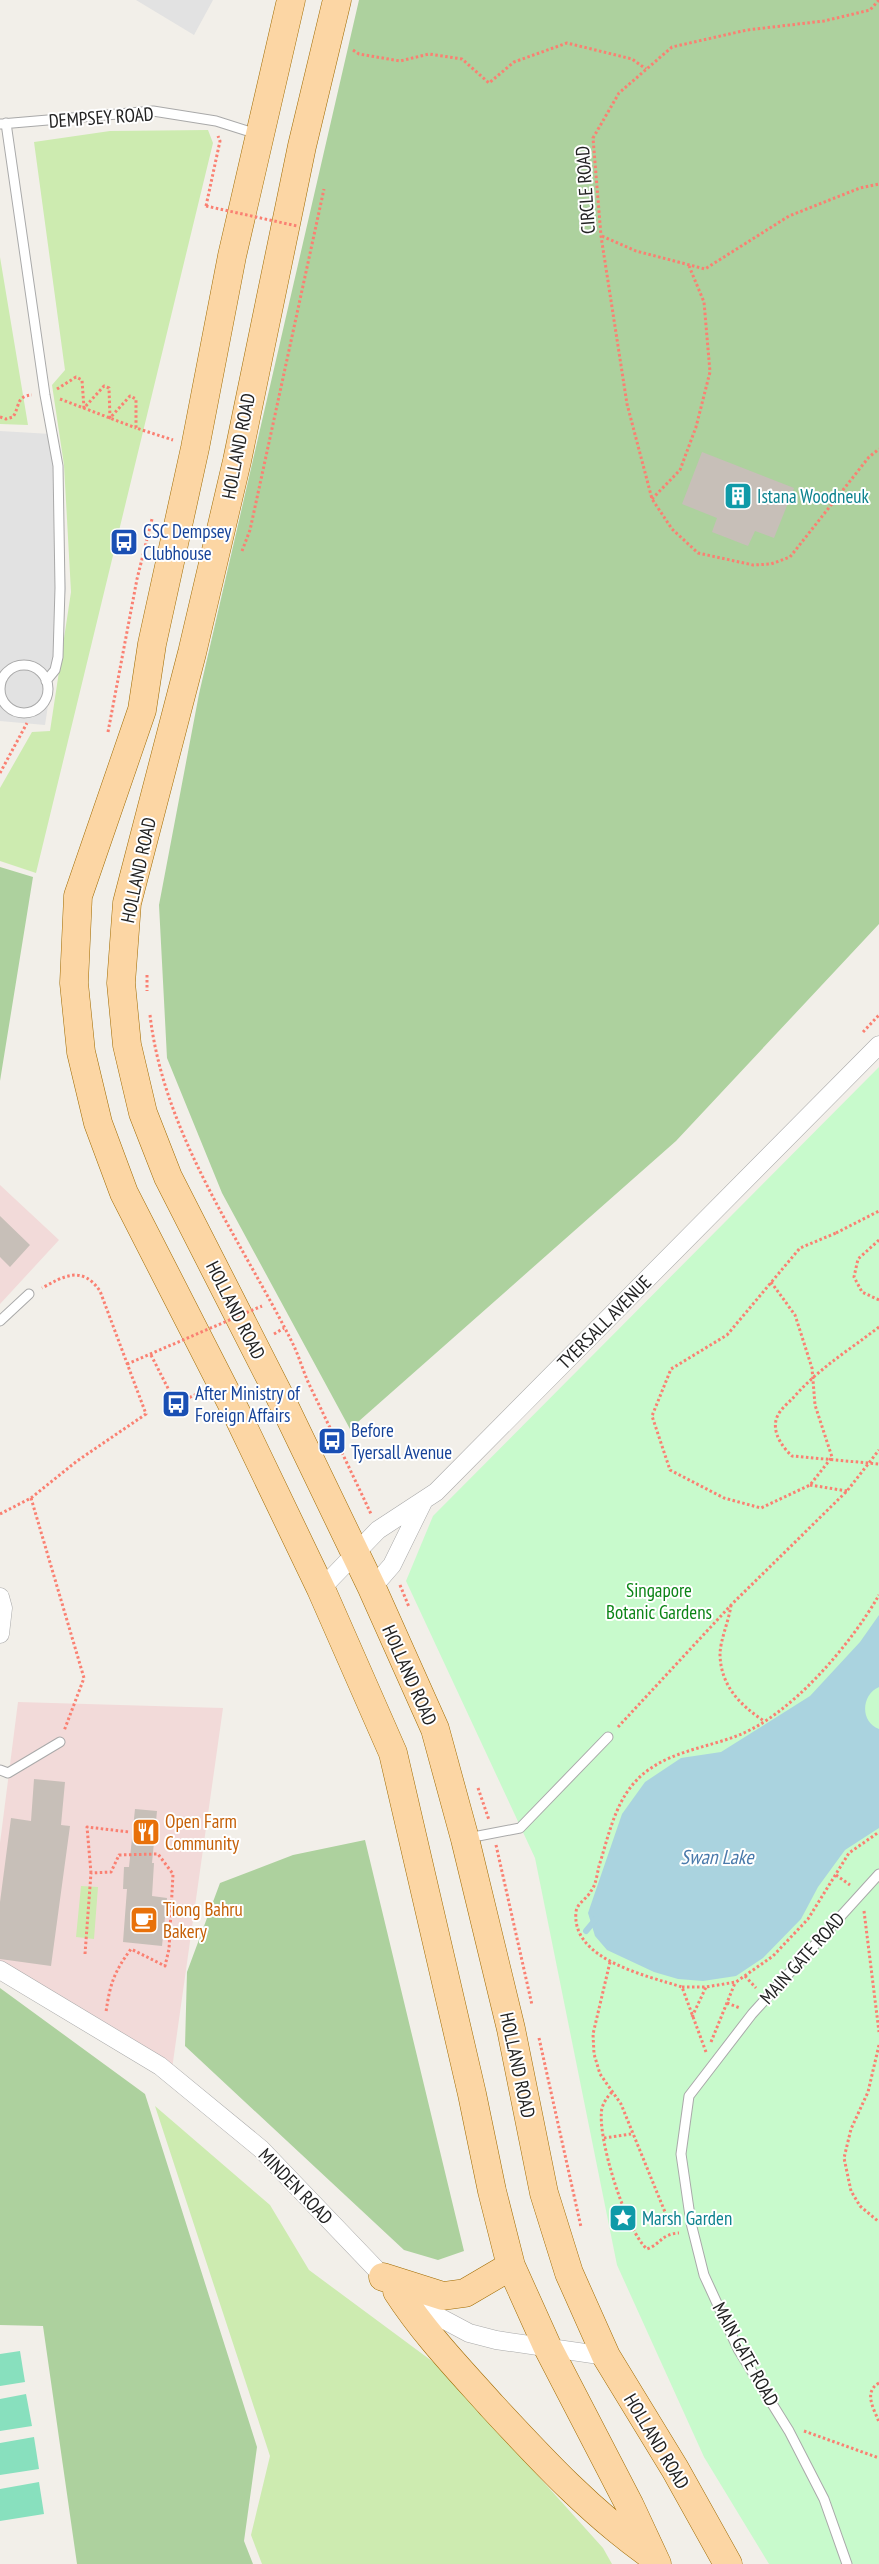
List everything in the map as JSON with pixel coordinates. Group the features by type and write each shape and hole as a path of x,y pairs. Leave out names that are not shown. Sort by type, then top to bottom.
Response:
{"main road":[{"path":"291,0 260,135 152,644 142,710 78,896 74,983 81,1052 98,1123 124,1193 237,1414 321,1589 393,1753 470,2085 492,2191 511,2266 547,2346 630,2506 655,2560"},
{"name":"HOLLAND ROAD","path":"337,0 302,146 248,400 237,461 192,653 127,903 121,983 127,1045 144,1113 168,1176 279,1395 372,1588 435,1730 465,1839 511,2029 544,2193 570,2273 606,2356 675,2469 728,2564"},
{"path":"203,401 225,404 248,400"},
{"path":"390,2284 443,2296 465,2293 511,2266"},
{"path":"390,2284 421,2327 556,2476 615,2530 655,2560"}],"street":[{"name":"TYERSALL AVENUE","path":"321,1589 356,1556 378,1530 423,1502 443,1485 879,1045"},
{"path":"372,1588 392,1565 423,1502"},
{"path":"0,1597 3,1608 0,1634"},
{"name":"MINDEN ROAD","path":"0,1970 160,2066 261,2149 390,2284 437,2316 470,2333 496,2340 606,2356"}],"lane":[{"name":"DEMPSEY ROAD","path":"3,124 153,111 216,121 260,135"},
{"path":"3,124 58,466 60,588 58,657 55,670 46,681"},
{"path":"23,665 33,667 41,672 46,681 48,690 45,700 39,708 30,712 20,713 11,709 4,702 0,693 1,683 5,674 13,668 23,665"},
{"path":"0,1321 29,1294"},
{"path":"465,1839 520,1828 608,1737"},
{"path":"0,1770 8,1773 60,1742"},
{"name":"MAIN GATE ROAD","path":"847,2564 824,2498 789,2431 738,2349 704,2274 693,2231 681,2154 690,2096 752,2014 879,1874"}],"path":[{"name":"CIRCLE ROAD","path":"879,0 870,10 824,21 747,30 672,47 619,92 593,138 601,236 627,404 652,498 672,529 698,553 753,565 771,564 790,557 869,457 879,449"},
{"path":"353,50 359,54 400,61 429,54 462,59 489,83 514,62 567,42 632,59 646,69"},
{"path":"216,121 214,125 220,141 206,206 297,226"},
{"path":"601,236 636,251 705,269 789,216 860,188 879,184"},
{"path":"239,557 252,521 324,189"},
{"path":"652,498 680,470 696,427 710,372 704,302 689,265"},
{"path":"46,395 76,377 82,380 84,408"},
{"path":"84,408 104,386 109,388 110,418"},
{"path":"0,417 6,419 13,417 18,402 24,396 46,395 195,448"},
{"path":"110,418 130,396 136,399 136,428"},
{"path":"0,773 27,723"},
{"path":"147,966 148,996"},
{"path":"150,1014 155,1049 179,1122 223,1219 284,1328 378,1530"},
{"path":"771,1282 795,1315 812,1368 815,1405 832,1457 810,1485 761,1508 724,1498 670,1470 652,1416 671,1369 727,1335 771,1282 800,1248 836,1233 879,1211"},
{"path":"879,1240 858,1259 854,1276 862,1292 879,1300"},
{"path":"0,1514 30,1498 77,1461 146,1414 100,1291 89,1278 81,1275 65,1276 29,1294"},
{"path":"127,1364 262,1306"},
{"path":"879,1327 845,1350 811,1377 777,1416 776,1427 784,1448 792,1456 879,1464"},
{"path":"275,1333 284,1328"},
{"path":"151,1355 176,1404"},
{"path":"608,1737 732,1604 847,1491 879,1450"},
{"path":"810,1485 847,1491"},
{"path":"30,1498 84,1678 60,1742"},
{"path":"392,1565 410,1611"},
{"path":"879,1595 868,1615 827,1667 774,1715 741,1734 671,1757 634,1783 615,1814 592,1891 581,1901 576,1912 579,1929 591,1949 610,1962 682,1987 706,1987 736,1982 774,1956 808,1919 850,1853 879,1832"},
{"path":"732,1604 720,1654 725,1683 742,1706 764,1721"},
{"path":"475,1780 493,1834 532,2007"},
{"path":"84,1954 91,1873 87,1827 129,1832"},
{"path":"91,1873 112,1872 119,1855 158,1854 173,1874 169,1949 165,1966 131,1949 116,1970 110,1983 106,2015 98,2010"},
{"path":"861,1894 879,2032"},
{"path":"610,1962 593,2034 594,2054 600,2074 620,2104 667,2217 693,2231"},
{"path":"682,1987 703,2048 708,2054 710,2043 736,1982"},
{"path":"692,2017 706,1987"},
{"path":"538,2036 582,2228"},
{"path":"879,2045 868,2092 850,2129 844,2158 851,2190 860,2206 879,2222"},
{"path":"612,2092 606,2097 602,2110 604,2138 619,2197 641,2243 647,2249 653,2247 664,2236 693,2231"},
{"path":"604,2138 631,2134"},
{"path":"879,2383 872,2389 870,2397 879,2422"},
{"path":"789,2431 808,2431 879,2458"}],"shaded area":[{"path":"136,0 213,0 194,35"},
{"path":"0,431 51,434 59,469 66,589 45,725 0,721"},
{"path":"0,1185 59,1240 0,1304"},
{"path":"18,1702 223,1708 172,2069 0,1966 0,1843"}],"green space":[{"path":"359,0 879,0 879,924 676,1141 350,1429 222,1193 167,1058 159,905 199,694"},
{"path":"208,130 213,143 36,873 0,861 0,788 32,732 50,731 71,592 64,465 52,385 65,370 34,142 110,131"},
{"path":"0,257 28,425 0,424"},
{"path":"0,867 33,877 0,1081"},
{"name":"Singapore Botanic Gardens","path":"879,1067 879,2564 769,2564 704,2457 617,2265 535,1858 406,1581 433,1516"},
{"path":"365,1840 464,2251 438,2260 404,2250 185,2046 187,1972 220,1883 293,1855"},
{"path":"81,1886 98,1887 94,1939 76,1937"},
{"path":"0,1988 145,2094 257,2447 244,2541 253,2564 77,2564 43,2326 0,2325"},
{"path":"155,2106 270,2205 309,2270 440,2367 603,2548 612,2564 262,2564 251,2535 270,2456"},
{"path":"20,2351 25,2382 0,2386 0,2354"},
{"path":"26,2394 32,2426 0,2431 0,2399"},
{"path":"34,2437 39,2469 0,2475 0,2443"},
{"path":"39,2482 44,2514 0,2521 0,2489"}],"water":[{"name":"Swan Lake","path":"879,1615 879,1687 869,1696 865,1708 868,1721 879,1729 879,1828 845,1850 818,1887 801,1919 763,1958 736,1976 703,1981 678,1979 654,1972 607,1950 595,1936 588,1913 622,1814 645,1782 681,1758 721,1752 810,1696 860,1642"}],"building":[{"name":"Istana Woodneuk","path":"702,452 794,488 774,538 755,531 748,546 712,532 717,518 682,504"},
{"path":"0,1216 30,1245 10,1267 0,1257"},
{"path":"34,1779 65,1782 61,1825 70,1826 51,1966 0,1959 0,1902 11,1818 31,1821"},
{"path":"135,1809 157,1811 152,1863 154,1863 152,1896 167,1898 162,1946 123,1942 127,1889 123,1889 124,1867 129,1867"}],"waterway":[{"path":"586,1931 596,1919"}],"place":[{"name":"Istana Woodneuk","path":"738,496"},
{"name":"CSC Dempsey Clubhouse","path":"124,542"},
{"name":"After Ministry of Foreign Affairs","path":"176,1404"},
{"name":"Before Tyersall Avenue","path":"332,1441"},
{"name":"Open Farm Community","path":"146,1832"},
{"name":"Tiong Bahru Bakery","path":"144,1920"},
{"name":"Marsh Garden","path":"623,2218"}]}
